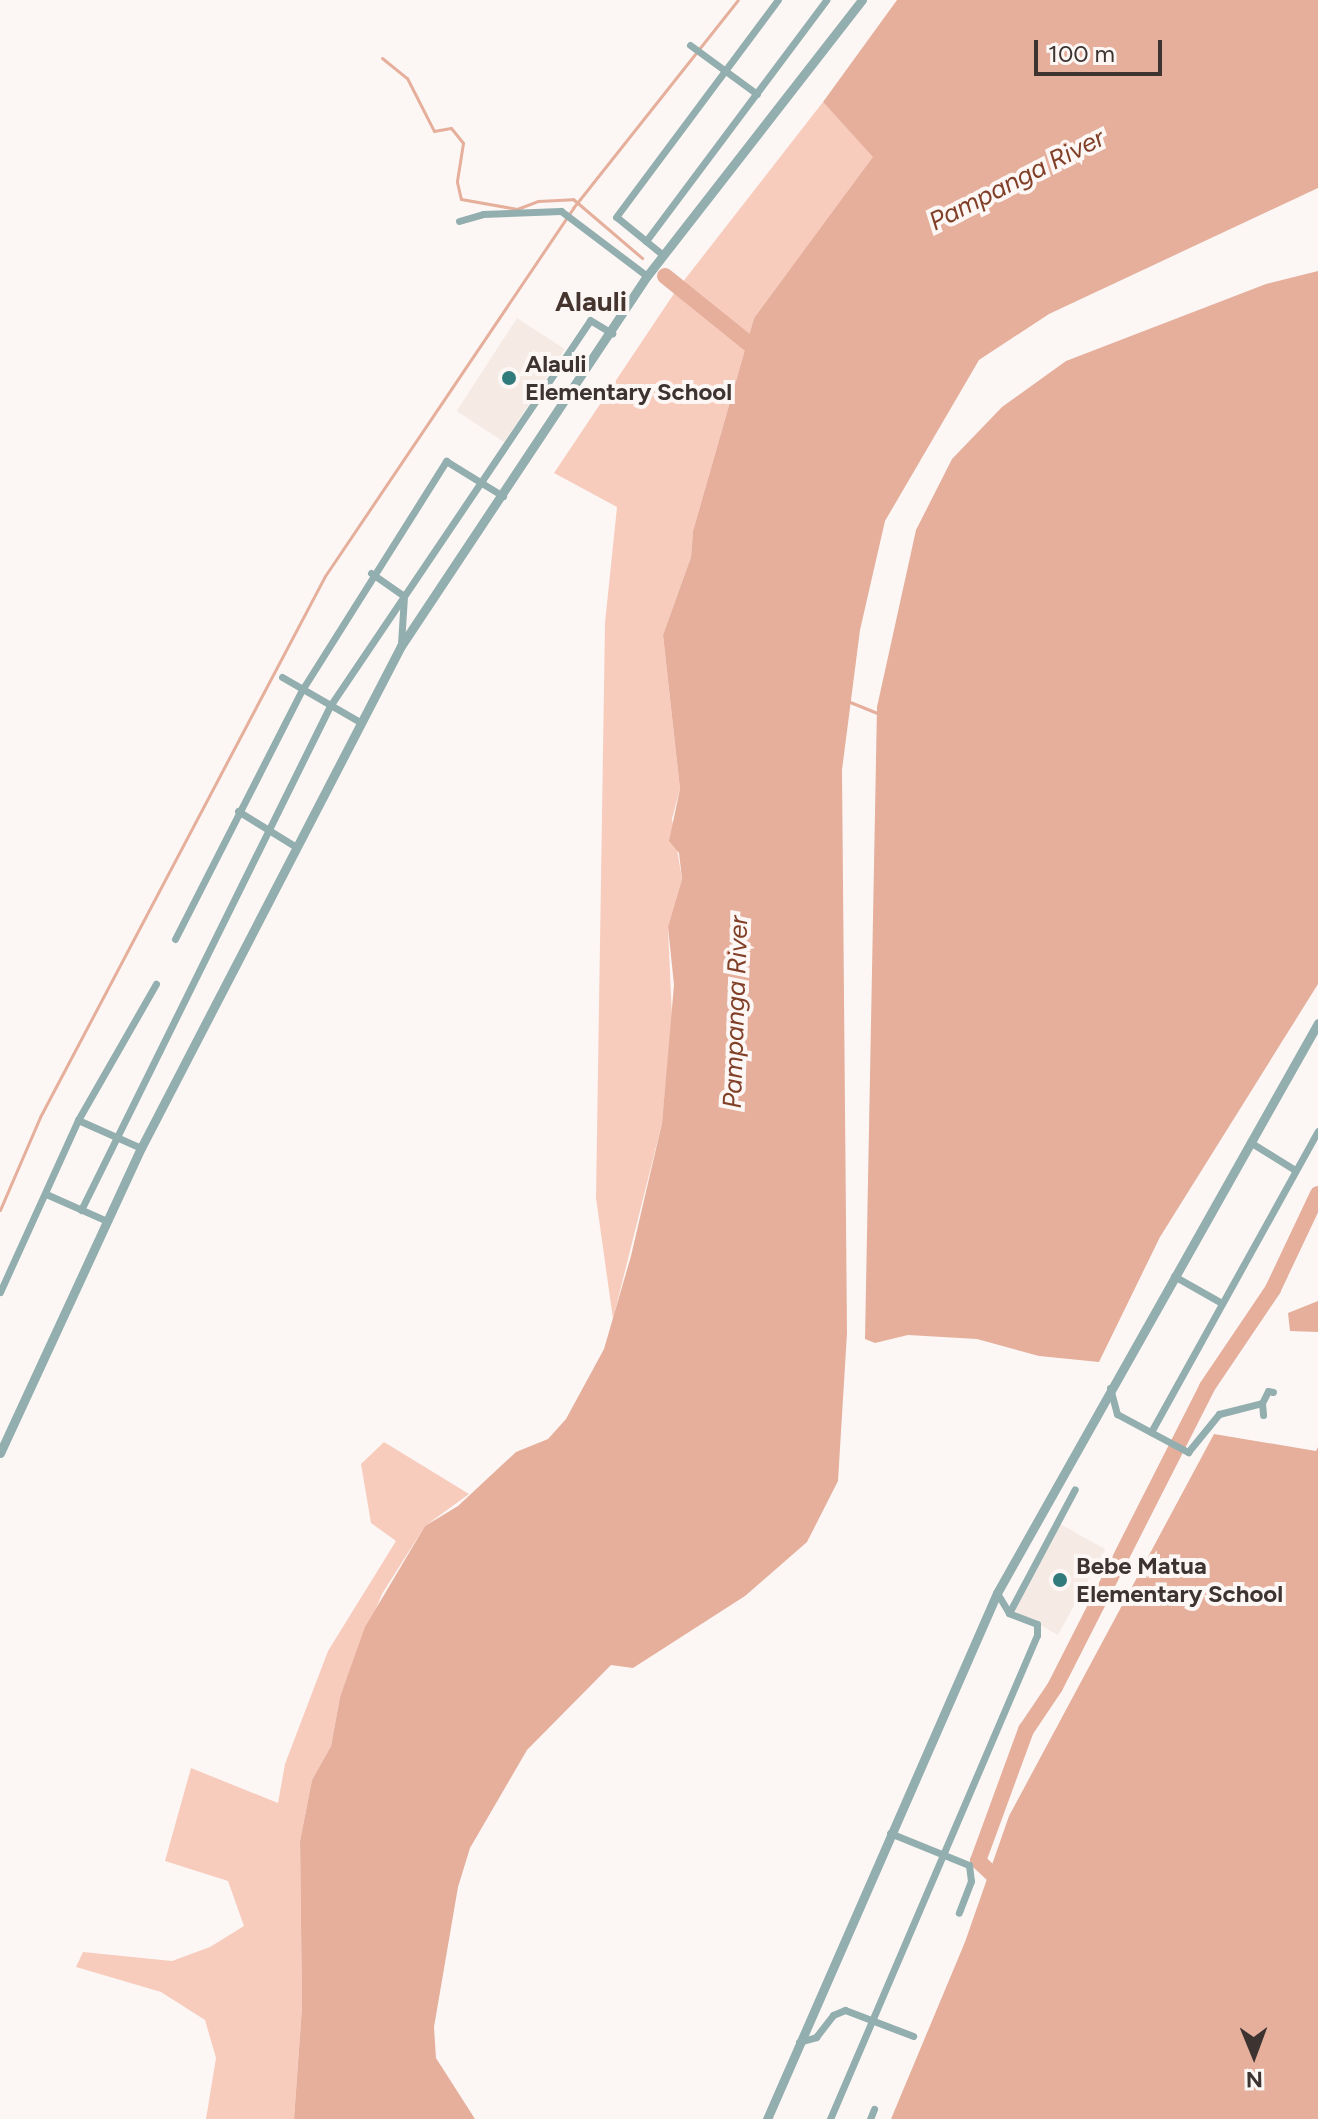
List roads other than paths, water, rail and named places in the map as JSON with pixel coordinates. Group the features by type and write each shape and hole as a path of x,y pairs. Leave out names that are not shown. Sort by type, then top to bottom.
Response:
{"street":[{"path":"663,255 616,217 778,0"},
{"path":"646,241 826,0"},
{"path":"0,1453 141,1148 401,646 612,333 647,276 860,1"},
{"path":"691,46 757,94"},
{"path":"459,221 483,214 561,211 647,276"},
{"path":"81,1210 114,1136 270,831 330,706 590,320 612,333"},
{"path":"175,939 302,690 371,573 446,461 503,496"},
{"path":"371,573 404,596"},
{"path":"401,646 404,596"},
{"path":"282,677 360,722"},
{"path":"238,811 296,847"},
{"path":"0,1292 78,1120 156,984"},
{"path":"767,2119 997,1593 1109,1386 1318,1023"},
{"path":"78,1120 141,1148"},
{"path":"1151,1432 1220,1302 1318,1131"},
{"path":"1250,1142 1295,1170"},
{"path":"46,1194 107,1221"},
{"path":"1172,1275 1220,1302"},
{"path":"1109,1386 1117,1414 1188,1452 1219,1414 1262,1403"},
{"path":"1263,1415 1262,1403 1266,1393 1273,1392"},
{"path":"1009,1613 1075,1489"},
{"path":"830,2119 942,1851 1037,1635 1037,1624 1009,1613 997,1593"},
{"path":"890,1833 942,1851 973,1870 959,1913"},
{"path":"799,2042 816,2037 839,2011 913,2036"},
{"path":"870,2119 874,2109"}],"water":[{"name":"Pampanga River","path":"897,0 1318,0 1318,188 1049,314 979,360 885,521 860,630 842,770 847,1333 838,1481 807,1542 745,1596 633,1668 611,1665 527,1750 470,1848 458,1887 434,2027 436,2058 475,2119 294,2119 302,2007 300,1841 312,1780 331,1746 340,1697 365,1627 425,1526 458,1506 516,1452 548,1439 566,1419 604,1349 631,1256 662,1123 674,985 668,927 682,879 679,853 669,841 680,789 663,635 691,557 693,531 754,318 873,157 823,102"},
{"path":"1318,271 1318,984 1160,1237 1099,1362 1039,1356 977,1339 908,1335 875,1343 865,1339 877,707 916,530 952,459 1002,407 1066,361 1266,284"},
{"path":"1318,1301 1318,1332 1290,1331 1288,1313"},
{"path":"1214,1434 1316,1451 1318,1447 1318,2119 891,2119 965,1942 1009,1816"}],"waterway":[{"path":"0,1210 40,1117 325,576 573,208 738,0"},
{"path":"382,58 407,78 434,131 451,128 463,143 457,182 461,199 517,209 538,201 573,199 642,258"},
{"path":"665,276 764,356"},
{"path":"850,702 880,714"},
{"path":"1005,1886 978,1861 1026,1730 1055,1687 1207,1387 1273,1289 1318,1194"}],"place":[{"name":"Alauli Elementary School","path":"509,378"},
{"name":"Bebe Matua Elementary School","path":"1060,1580"}],"district":[{"name":"Alauli","path":"591,301"}]}
